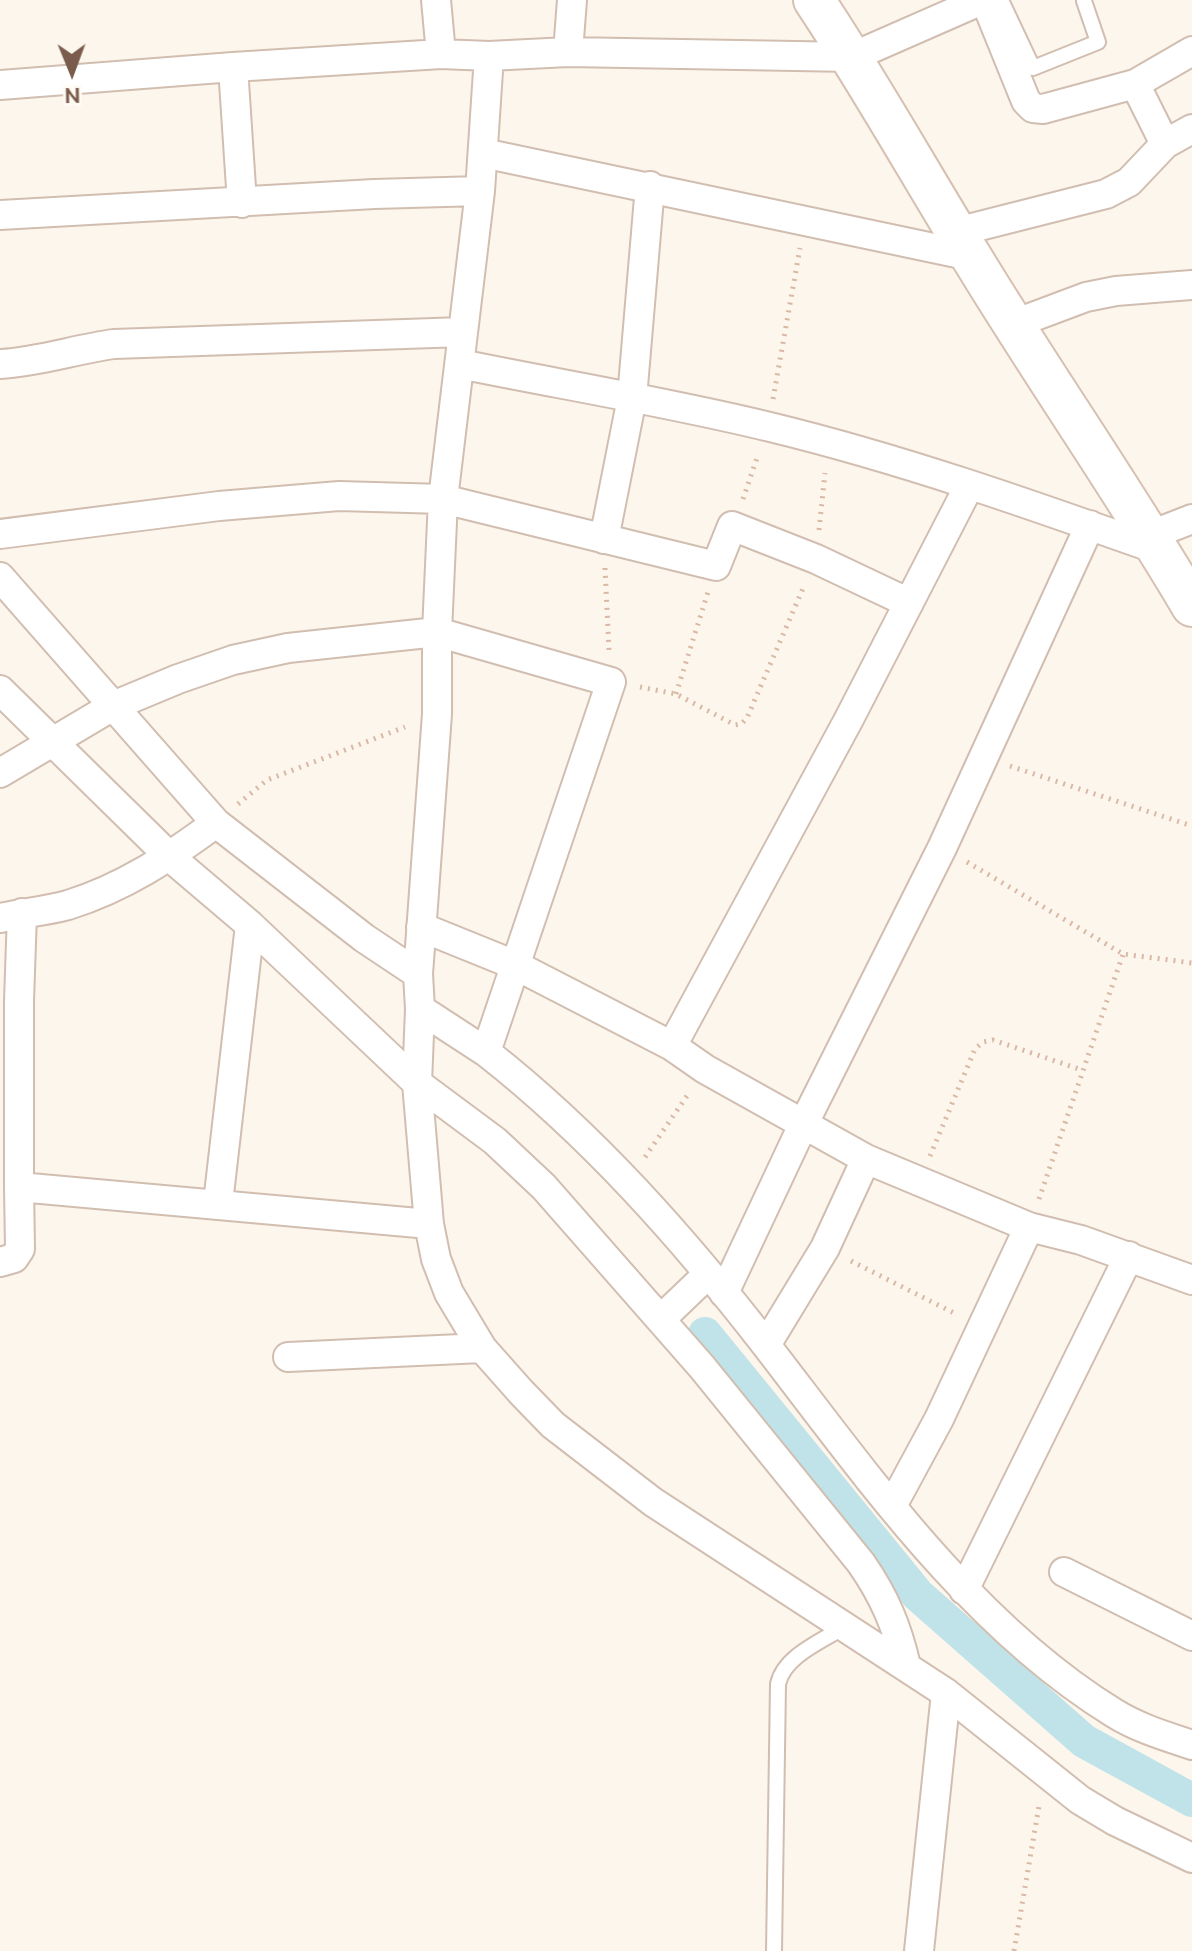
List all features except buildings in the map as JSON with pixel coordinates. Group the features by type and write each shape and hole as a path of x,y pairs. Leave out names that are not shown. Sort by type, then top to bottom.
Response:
{"main road":[{"path":"814,0 1192,606"}],"street":[{"path":"436,0 441,54"},
{"path":"568,52 572,0"},
{"path":"0,85 441,54 489,56 568,52 852,57 984,0 1026,101 1033,108 1043,109 1135,84 1192,51"},
{"path":"489,56 480,191 443,499 437,714 418,974 417,1083 429,1224 436,1259 449,1293 482,1348 553,1425 588,1455 678,1519 946,1693 1080,1800 1115,1821 1192,1858"},
{"path":"233,67 242,203"},
{"path":"1135,84 1165,144"},
{"path":"483,153 650,186 805,223 964,244 1106,194 1129,182 1165,144 1192,129"},
{"path":"604,539 632,398 650,186"},
{"path":"0,215 480,191"},
{"path":"1014,324 1086,297 1116,291 1192,285"},
{"path":"0,364 114,344 463,332"},
{"path":"460,364 768,426 1155,543 1192,519"},
{"path":"672,1046 969,486"},
{"path":"0,534 219,506 339,496 443,499 716,566 732,526 816,559 909,603"},
{"path":"661,1319 716,1284 803,1125 942,848 1090,525"},
{"path":"0,577 216,823 364,938 418,974"},
{"path":"0,773 113,706 233,660 288,648 437,632 611,682 486,1052"},
{"path":"0,690 170,857 250,925 417,1083 495,1141 544,1187 661,1319 861,1563 881,1591 892,1616 906,1666"},
{"path":"0,1262 14,1258 20,1249 19,1187 10,1116 19,1001 11,916 69,904 99,893 170,857 216,823"},
{"path":"218,1203 250,925"},
{"path":"421,927 515,965 672,1046 705,1069 866,1159 1029,1227 1129,1256 1192,1280"},
{"path":"420,1009 486,1052 530,1087 629,1183 716,1284 892,1506 964,1590 1079,1690 1140,1726 1192,1745"},
{"path":"766,1345 825,1248 866,1159"},
{"path":"19,1187 429,1224"},
{"path":"892,1506 939,1419 1029,1227"},
{"path":"964,1590 1129,1256"},
{"path":"288,1357 482,1348"},
{"path":"1064,1572 1192,1636"},
{"path":"919,1951 946,1693"}],"lane":[{"path":"1001,0 1033,68 1098,42 1084,1"},
{"path":"774,1951 780,1674 788,1664 844,1627"}],"path":[{"path":"732,526 768,426 805,223"},
{"path":"716,566 676,694 735,725 747,718 816,559 829,442"},
{"path":"604,539 611,682"},
{"path":"216,823 267,780 437,714"},
{"path":"984,758 1192,826"},
{"path":"942,848 1123,954 1192,963"},
{"path":"1029,1227 1123,954"},
{"path":"919,1181 975,1049 983,1042 993,1040 1082,1070"},
{"path":"629,1183 705,1069"},
{"path":"825,1248 981,1327"},
{"path":"1014,1951 1044,1772"}],"waterway":[{"path":"705,1334 918,1595 1084,1741 1192,1800"}]}
